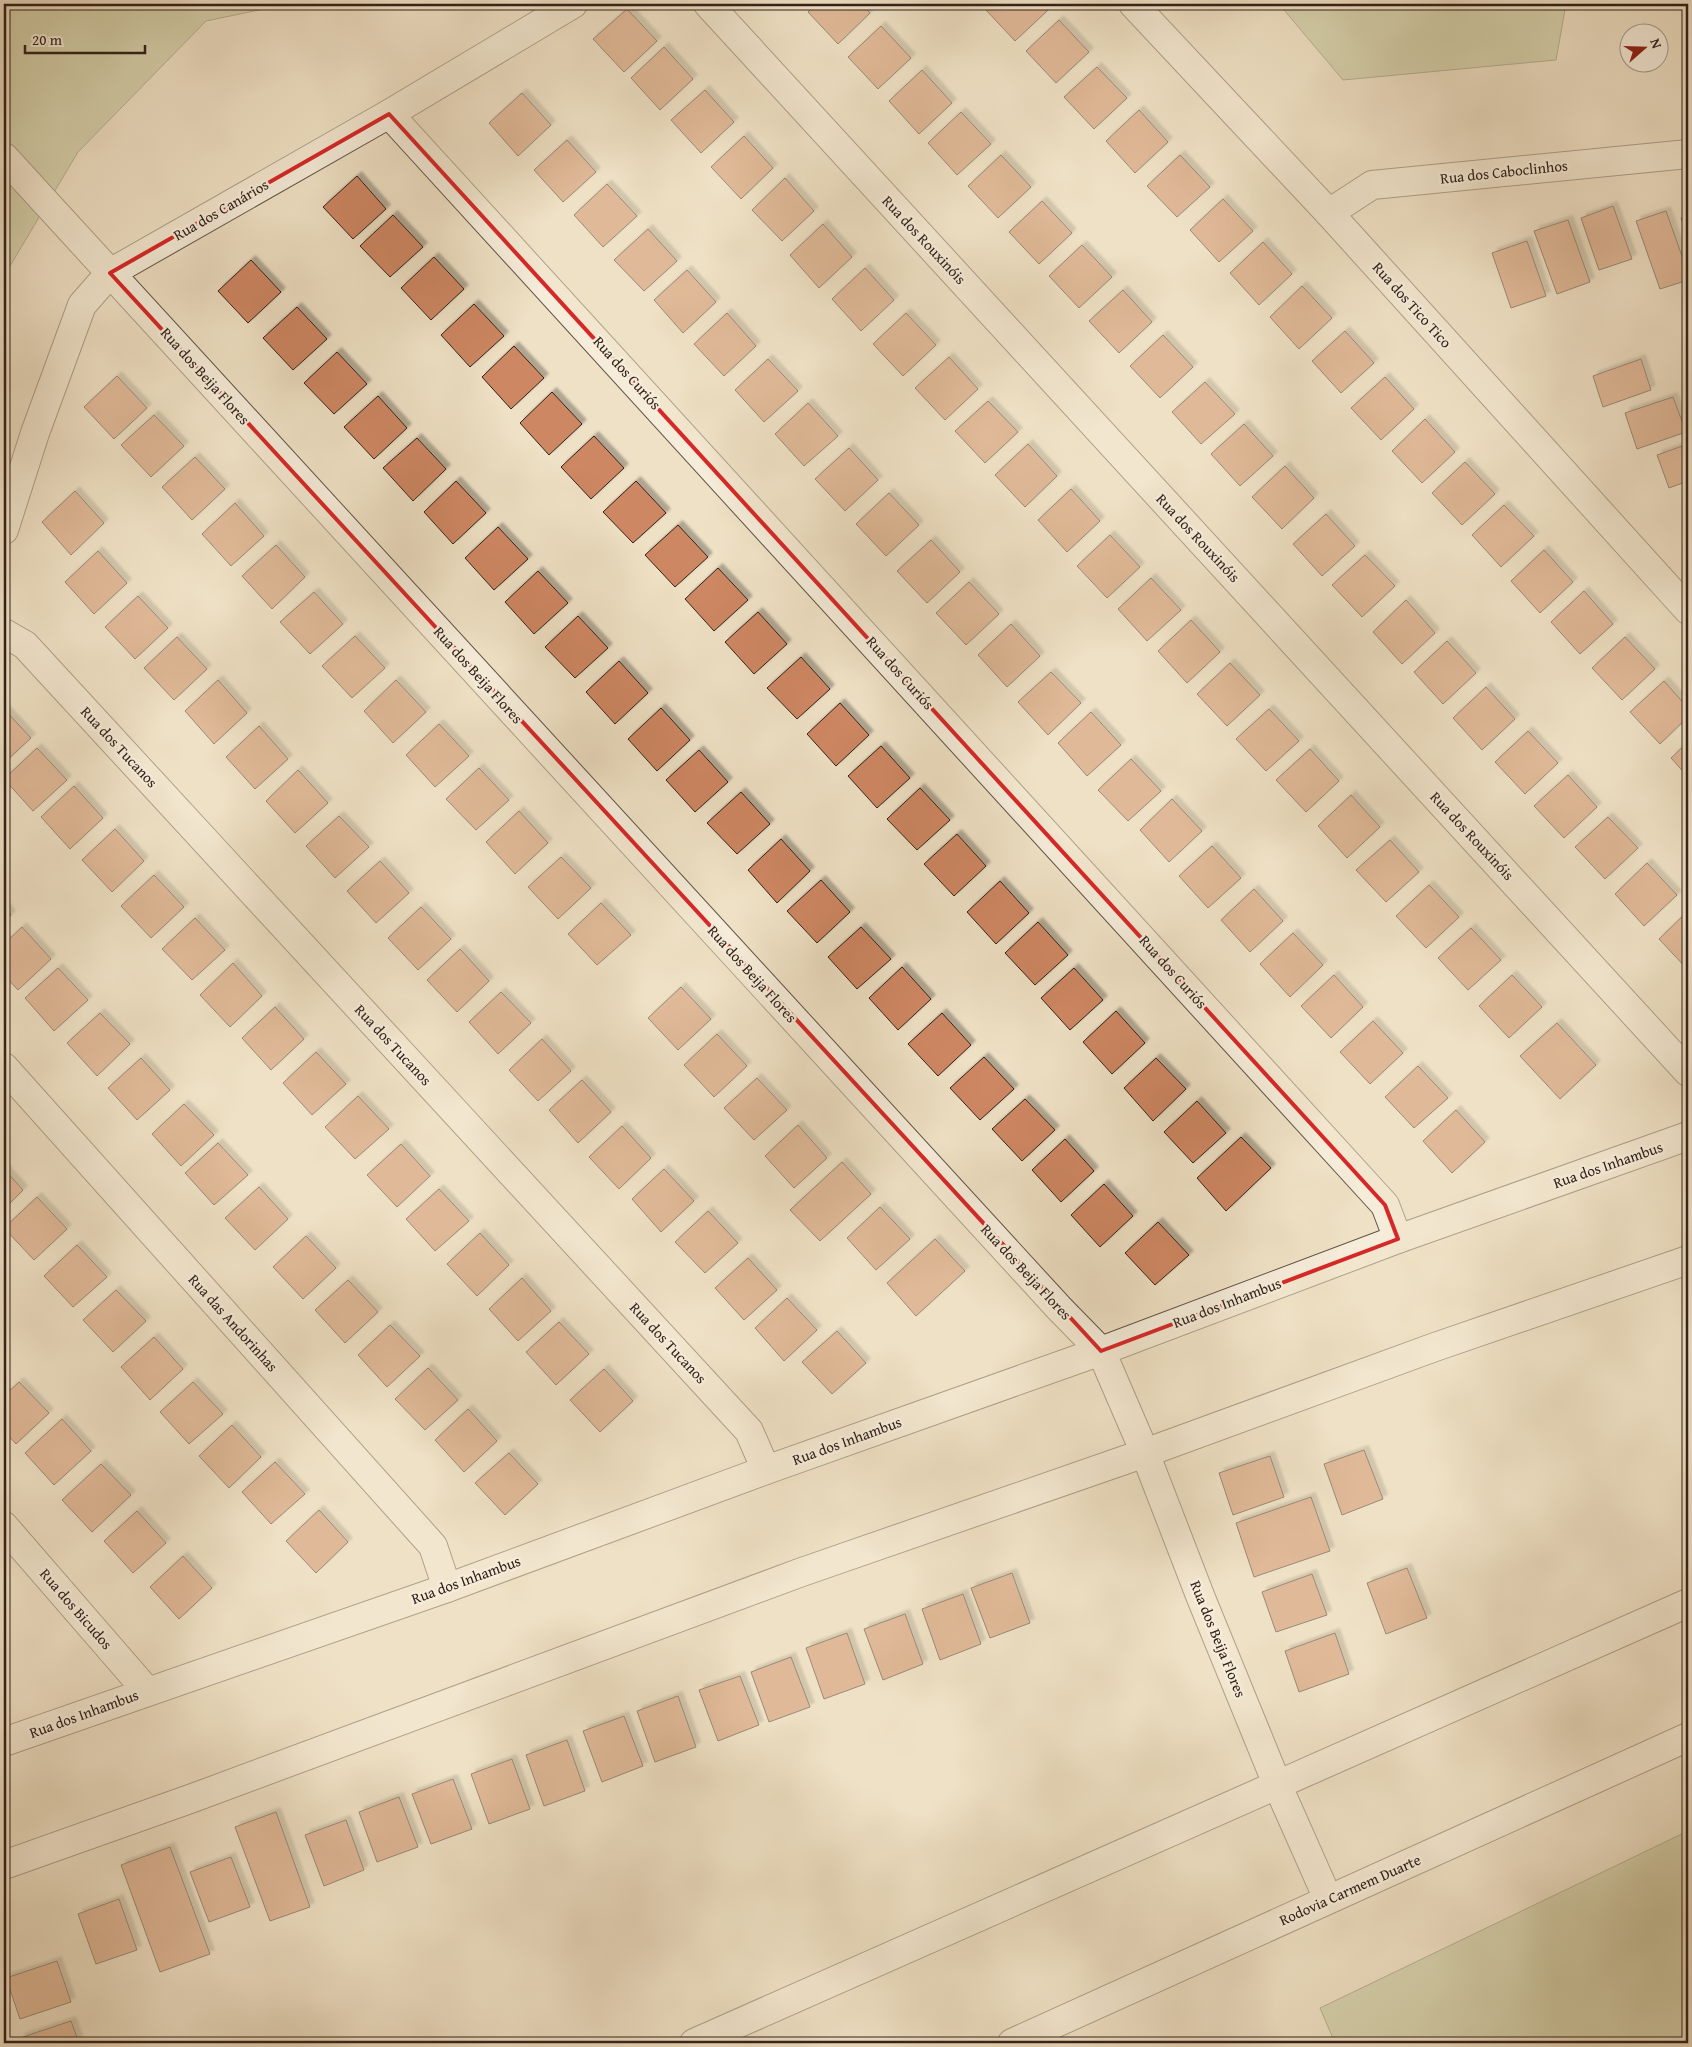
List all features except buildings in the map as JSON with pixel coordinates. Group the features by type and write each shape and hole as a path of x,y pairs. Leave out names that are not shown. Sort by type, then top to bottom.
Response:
{"street":[{"name":"Rua dos Canários","path":"4,530 35,433 82,305 110,273 390,114 573,4"},
{"name":"Rua dos Rouxinóis","path":"708,4 1688,1072"},
{"name":"Rua dos Tico Tico","path":"1133,4 1329,213 1688,610"},
{"name":"Rua dos Curiós","path":"390,114 1385,1205 1398,1239"},
{"name":"Rua dos Caboclinhos","path":"1329,213 1372,184 1688,154"},
{"name":"Rua dos Beija Flores","path":"4,157 1045,1294 1101,1351 1145,1453 1201,1598 1277,1784 1328,1899"},
{"name":"Rua dos Tucanos","path":"4,633 25,645 749,1431 766,1470"},
{"name":"Rua das Andorinhas","path":"4,1067 433,1546 447,1588"},
{"name":"Rua dos Inhambus","path":"4,1742 447,1588 766,1470 1101,1351 1398,1239 1688,1136"},
{"path":"4,1865 208,1792 802,1572 1145,1453 1435,1346 1688,1260"},
{"name":"Rua dos Bicudos","path":"4,1526 148,1691"},
{"path":"694,2043 1688,1603"},
{"name":"Rodovia Carmem Duarte","path":"1012,2043 1688,1737"}],"highlighted area":[{"path":"389,114 1385,1205 1398,1239 1101,1351 110,273"}],"green space":[{"path":"4,4 288,4 206,21 78,152 4,276"},
{"path":"1279,4 1566,4 1556,60 1343,80"},
{"path":"1688,1831 1688,2043 1335,2043 1320,2008"}]}
